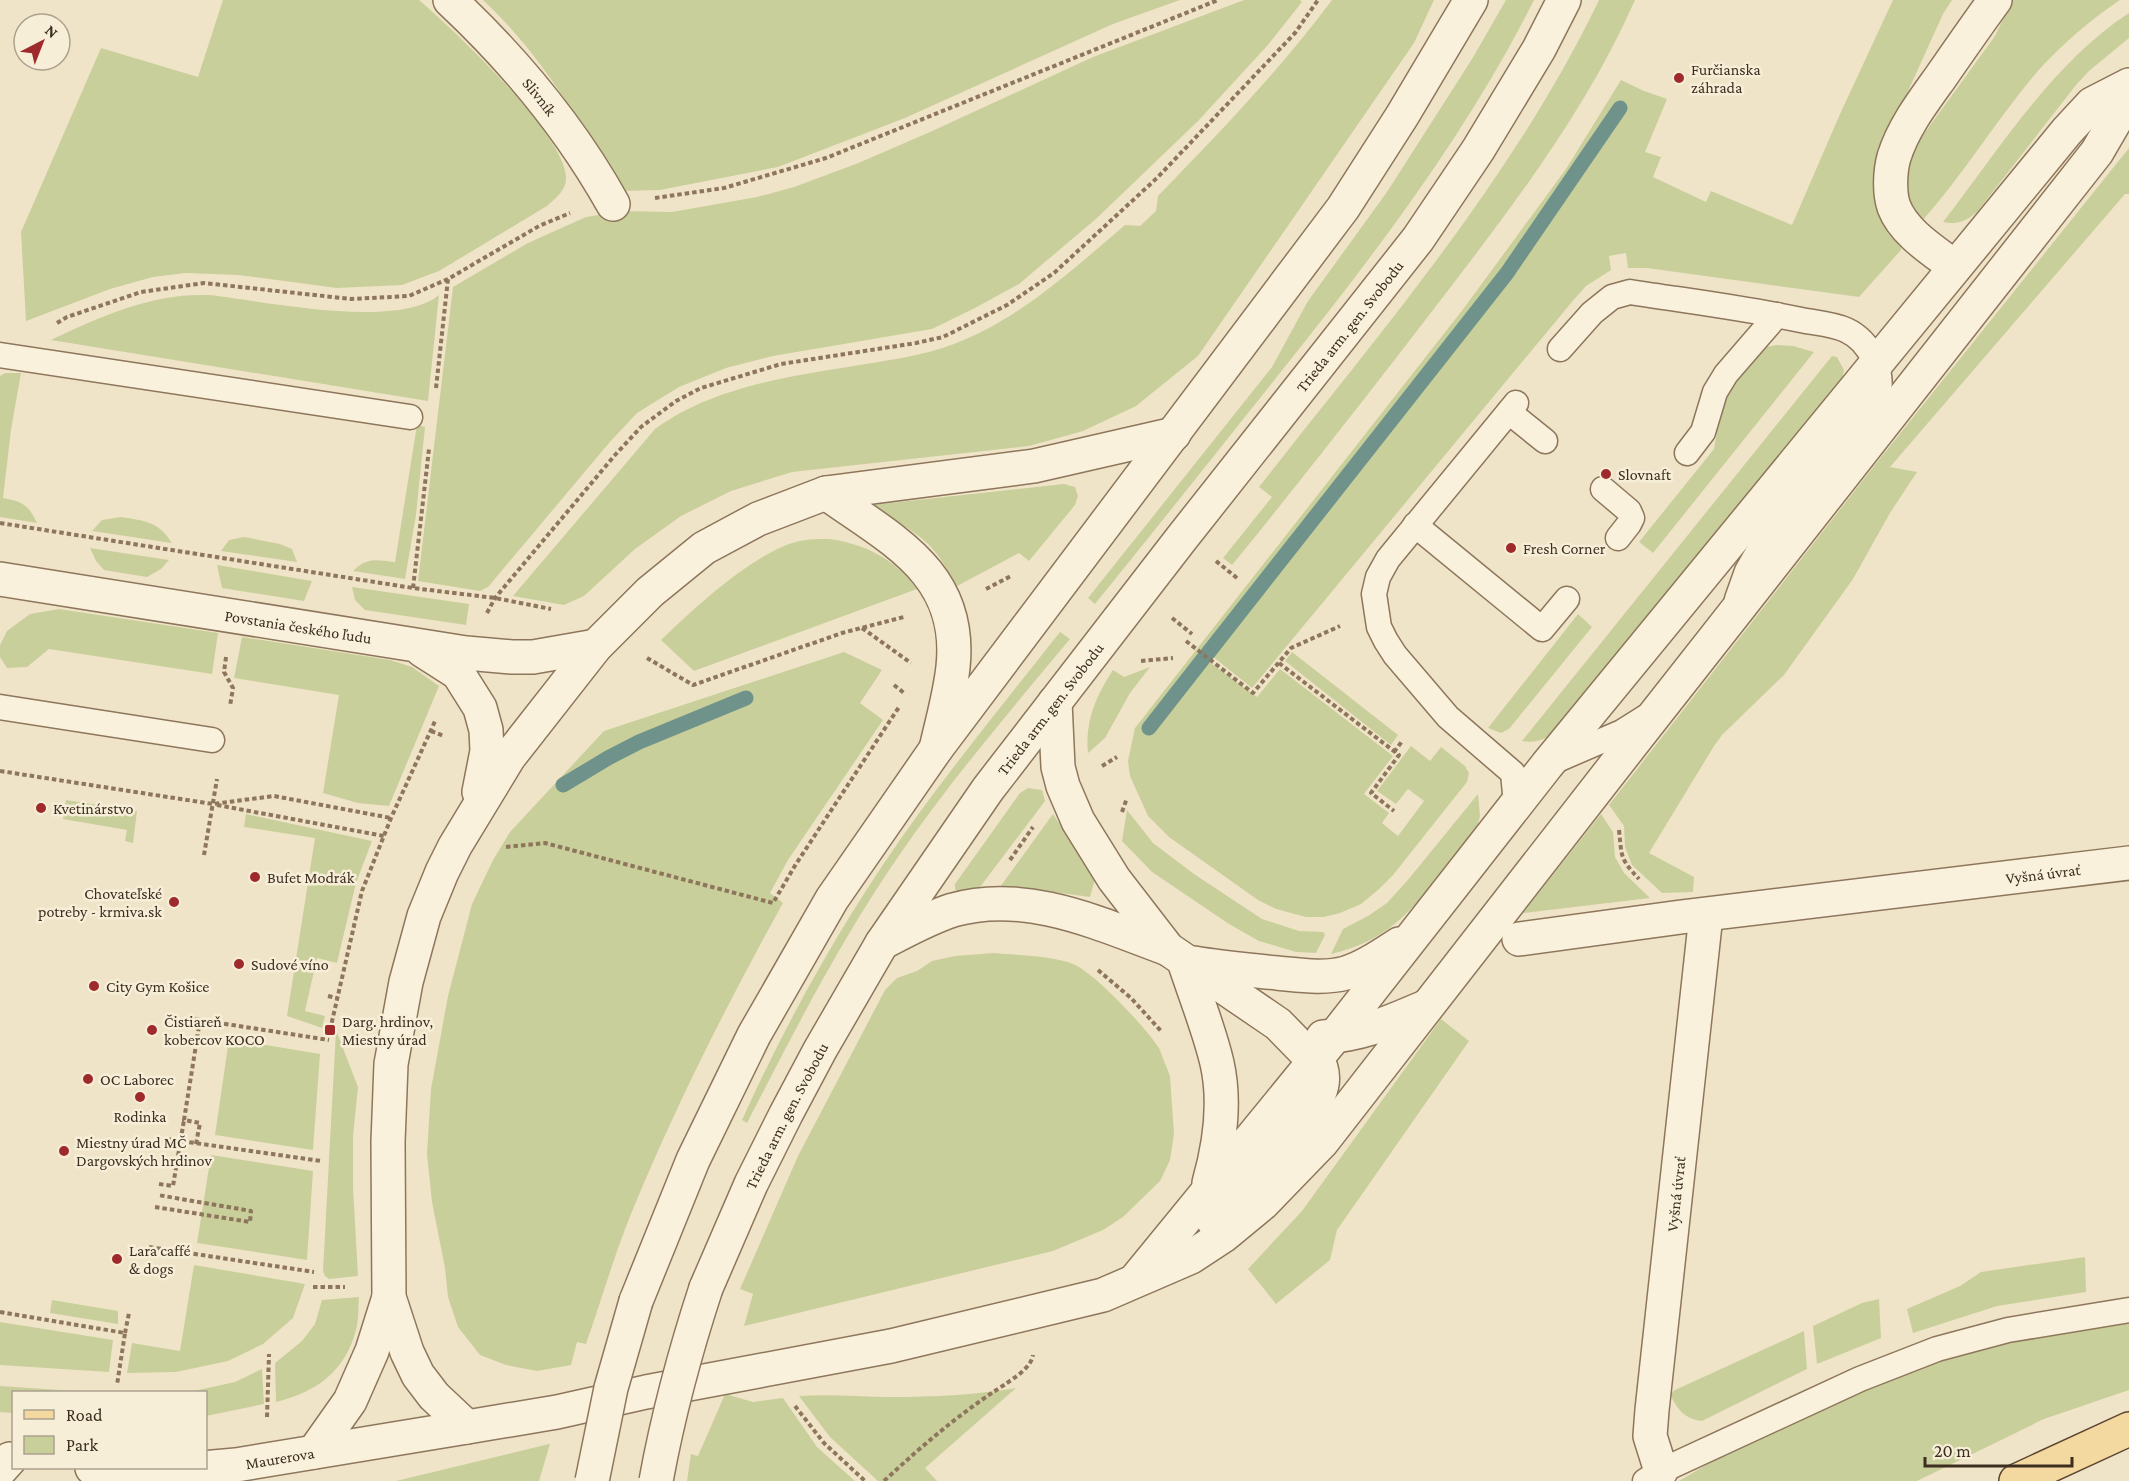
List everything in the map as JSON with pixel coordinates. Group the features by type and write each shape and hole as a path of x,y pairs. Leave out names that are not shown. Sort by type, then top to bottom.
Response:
{"main road":[{"path":"2016,1481 2129,1429"}],"street":[{"name":"Slivník","path":"450,0 486,33 570,133 613,204"},
{"path":"592,1481 611,1388 636,1301 693,1160 754,1035 832,899 936,749 1343,208 1402,116 1471,0"},
{"name":"Trieda arm. gen. Svobodu","path":"656,1481 678,1377 706,1288 751,1184 781,1124 820,1050 882,943 988,789 1181,539 1418,239 1478,150 1539,49 1564,0"},
{"path":"1955,267 1917,237 1894,206 1891,180 1893,158 1905,130 1921,105 1995,0"},
{"path":"1132,1284 1441,902 1515,789 1547,765 2067,131 2092,104 2128,86"},
{"path":"1132,1284 1191,1257 1223,1236 1263,1203 1322,1142 1657,710 2097,152 2115,121 2128,86"},
{"path":"466,1427 434,1396 418,1375 407,1352 389,1298 388,1142 391,1064 406,982 424,916 442,872 509,757 596,646 650,592 704,548 758,519 826,493 1034,466 1174,434"},
{"path":"826,493 900,545 932,577 941,592 953,623 953,668 936,749"},
{"name":"Povstania českého ľudu","path":"0,579 412,644 462,663"},
{"path":"475,812 487,751 486,730 462,663 533,657 596,646"},
{"path":"1055,702 1058,767 1070,804 1099,858 1176,955 1217,1062 1222,1103 1217,1155 1207,1191"},
{"name":"Vyšná úvrať","path":"1519,939 2129,863"},
{"path":"882,943 952,910 1010,902 1042,907 1096,922 1176,955 1226,969 1310,976 1344,973 1373,960 1402,942 1441,902"},
{"name":"Vyšná úvrať","path":"1653,1476 1650,1436 1652,1410 1706,915"},
{"path":"1176,955 1278,1024 1307,1036 1334,1036 1376,1028 1427,1006"},
{"path":"1132,1284 1185,1248 1225,1212 1322,1087 1321,1068 1278,1024"},
{"name":"Maurerova","path":"207,1469 557,1412 646,1392 891,1346 1039,1311 1132,1284"},
{"path":"314,1452 350,1401 372,1351 389,1298"},
{"name":"Maurerova","path":"101,1469 139,1477 204,1469"}],"lane":[{"path":"1560,349 1592,313 1612,297 1630,292 1777,315 1844,329 1865,345 1875,365 1880,389 1876,399 1762,545 1747,571 1730,617"},
{"path":"1687,453 1703,432 1715,392 1726,374 1777,315"},
{"path":"6,356 410,417"},
{"path":"1515,789 1448,717 1395,655 1379,627 1374,594 1378,577 1388,559 1513,407 1545,441"},
{"path":"1603,489 1636,509 1629,524 1618,538"},
{"path":"1415,525 1542,629 1567,599"},
{"path":"0,707 212,740"},
{"path":"1547,765 1622,732 1657,710"},
{"path":"1653,1476 1860,1379 1937,1350 2008,1330 2129,1310"}],"path":[{"path":"662,197 724,188 826,158 1218,0"},
{"path":"330,1030 362,891 384,836 462,663 495,598 641,427 676,401 701,388 781,364 943,337 1007,305 1054,273 1157,178 1295,33 1318,0"},
{"path":"6,356 68,317 141,292 204,283 351,299 409,296 448,279 539,226 565,214 613,204"},
{"path":"413,588 421,520"},
{"path":"0,523 413,588 495,598 551,609 560,613"},
{"path":"1186,641 1253,693 1292,648 1376,609"},
{"path":"646,658 693,685 862,628 913,614"},
{"path":"1175,621 1192,634"},
{"path":"862,628 913,664"},
{"path":"1137,661 1173,658"},
{"path":"1279,663 1399,755 1371,793 1394,811"},
{"path":"894,685 899,689"},
{"path":"504,848 545,843 773,903 796,864 901,705"},
{"path":"1394,752 1403,740"},
{"path":"0,771 213,804 384,836"},
{"path":"213,804 274,796 392,818"},
{"path":"204,855 213,804"},
{"path":"1615,824 1619,831 1620,852 1628,868"},
{"path":"328,996 337,998"},
{"path":"187,1018 329,1040"},
{"path":"159,1184 174,1186 200,1020"},
{"path":"184,1120 200,1123 196,1144"},
{"path":"167,1139 321,1161"},
{"path":"155,1207 249,1222 251,1211 158,1195"},
{"path":"149,1247 314,1272"},
{"path":"884,1481 934,1435 1017,1376 1032,1360 1039,1311"},
{"path":"0,1312 125,1333"},
{"path":"117,1385 129,1313"},
{"path":"267,1404 269,1354"},
{"path":"795,1406 824,1443 864,1481"}],"green space":[{"path":"223,0 419,0 480,57 528,110 547,135 561,158 566,177 563,190 547,206 439,271 402,285 337,288 238,275 186,273 153,277 110,289 26,321 21,232 101,48 198,77"},
{"path":"483,0 1180,0 1113,24 905,118 778,167 660,190 622,191 542,66"},
{"path":"1244,0 1300,0 1302,2 1267,46 1198,121 1097,218 1019,284 932,329 773,356 726,368 679,387 637,413 488,587 480,591 418,581 453,287 528,243 586,217 623,211 672,212 757,197 794,187 856,164 930,132 1093,57"},
{"path":"1332,0 1434,0 1414,43 1198,356 1136,406 1083,431 1029,446 792,472 731,491 681,516 635,549 584,596 564,605 513,596 655,429 678,414 729,392 756,384 910,356 954,344 1001,321 1045,292 1125,225 1140,226 1156,211 1158,196 1270,76"},
{"path":"1506,0 1534,0 1478,100 1448,148 1347,288 1095,604 1088,598 1272,367 1308,301 1387,192 1472,59"},
{"path":"1599,0 1635,0 1595,79 1548,154 1470,262 1339,432 1232,565 1223,558 1272,497 1259,487 1398,312 1486,192 1527,130 1565,66"},
{"path":"1893,0 1952,0 1943,14 1890,131 1901,250 1859,297 1647,268 1628,268 1626,253 1609,256 1611,270 1586,286 1571,303 1252,688 1212,656 1208,661 1257,697 1280,669 1393,756 1364,794 1389,813 1382,823 1398,836 1424,801 1408,789 1396,804 1377,791 1411,746 1430,761 1441,747 1465,766 1469,773 1467,782 1393,875 1361,904 1324,917 1306,917 1276,909 1258,900 1169,837 1148,816 1130,776 1128,761 1135,728 1464,308 1566,169 1621,80 1667,99 1645,152 1661,157 1653,177 1706,202 1711,191 1792,225"},
{"path":"2012,0 2120,0 2076,33 2037,72 1922,221 1910,204 1907,189 1909,164 1918,142 1995,36"},
{"path":"2129,13 2129,38 2089,71 2076,85 1977,212 1962,222 1943,222 2006,137 2051,82 2101,33"},
{"path":"2129,148 2129,194 2125,194 1890,467 1917,472 1890,513 1853,579 1784,675 1722,735 1714,746 1649,853 1694,877 1693,892 1662,893 1632,865 1625,847 1624,826 1609,805 1874,466"},
{"path":"210,295 295,307 362,312 393,311 419,305 439,295 428,401 51,340 126,308 178,296"},
{"path":"1776,345 1793,346 1814,352 1653,553 1639,542 1714,449 1722,403 1728,385 1762,348"},
{"path":"1832,356 1837,357 1844,370 1842,380 1560,729 1537,741 1522,741"},
{"path":"5,373 21,373 3,498 24,505 37,523 0,517 0,376"},
{"path":"417,425 425,427 416,515 405,579 353,571 367,561 395,562"},
{"path":"1064,484 1075,487 1078,496 1075,505 1029,561 1019,553 957,586 940,558 927,543 907,528 871,507 872,505"},
{"path":"121,517 144,521 156,526 172,543 92,531 102,520"},
{"path":"244,537 280,544 292,549 297,562 221,551 229,540"},
{"path":"829,539 867,549 889,561 917,589 694,671 661,640 705,599 758,560 792,543"},
{"path":"90,548 169,560 161,569 147,577 104,570 96,561"},
{"path":"217,565 312,581 304,601 222,588"},
{"path":"352,587 469,604 466,625 365,610 355,600"},
{"path":"59,609 218,633 212,674 49,649 27,667 7,668 0,657 0,645 7,631 30,614"},
{"path":"1578,614 1592,627 1509,729 1501,733 1488,728"},
{"path":"1060,632 1070,639 960,773 877,889 818,987 747,1123 742,1120 800,1002 867,889 934,793"},
{"path":"242,637 390,660 412,667 439,686 389,806 358,803 323,793 339,695 234,678"},
{"path":"844,652 882,670 860,703 883,720 788,860 770,893 783,903 722,1018 665,1134 625,1230 586,1344 577,1342 571,1365 537,1371 506,1365 480,1355 458,1327 448,1297 445,1268 432,1202 427,1154 431,1089 448,996 472,904 493,860 510,832 604,731"},
{"path":"1292,652 1398,735 1391,745 1285,661"},
{"path":"1150,667 1130,693 1105,738 1088,753 1088,730 1093,709 1113,670 1124,677"},
{"path":"1028,788 1042,790 1045,801 977,891 961,893 955,889 955,884 1020,793"},
{"path":"1478,794 1480,816 1477,828 1417,903 1381,934 1350,949 1331,954 1343,929 1387,903"},
{"path":"66,800 137,811 133,843 125,841 127,830 63,819"},
{"path":"1127,810 1153,843 1194,874 1262,919 1299,931 1323,932 1325,935 1316,953 1296,952 1259,941 1229,924 1152,872 1122,841"},
{"path":"246,814 372,841 356,883 337,963 317,958 305,1011 325,1016 322,1028 287,1016 315,838 244,827"},
{"path":"1053,814 1095,879 1090,897 1032,889 997,891"},
{"path":"1601,814 1613,832 1615,857 1624,873 1650,898 1523,913"},
{"path":"994,953 1046,958 1073,964 1103,986 1151,1037 1159,1048 1170,1076 1174,1134 1170,1160 1160,1181 1123,1217 1103,1230 1053,1251 744,1326 753,1294 740,1289 798,1156 885,990 897,978 917,971 932,961 955,956"},
{"path":"1441,1019 1469,1041 1337,1230 1330,1260 1276,1304 1248,1269 1302,1211"},
{"path":"336,1030 358,1087 353,1136 353,1187 358,1276 329,1279 323,1271"},
{"path":"229,1039 320,1054 313,1150 215,1135"},
{"path":"211,1155 313,1171 307,1260 197,1243"},
{"path":"2085,1257 2086,1292 1997,1306 1913,1333 1907,1309 1960,1286 1981,1272"},
{"path":"194,1265 305,1284 293,1318 263,1344 228,1361 176,1372 127,1373 132,1343 180,1351"},
{"path":"359,1297 356,1330 351,1345 336,1369 316,1386 276,1402 275,1363 302,1341 315,1324 322,1300"},
{"path":"1879,1299 1881,1338 1817,1364 1813,1326 1862,1303"},
{"path":"52,1300 118,1311 118,1324 50,1313"},
{"path":"2129,1318 2129,1390 2044,1419 1917,1481 1679,1481 1716,1459 1876,1382 1993,1342"},
{"path":"0,1322 113,1340 109,1372 0,1365"},
{"path":"1804,1331 1807,1369 1702,1421 1686,1416 1678,1409 1670,1394 1675,1390"},
{"path":"262,1369 264,1404 207,1416 207,1391 194,1391 235,1382"},
{"path":"0,1386 75,1391 12,1391 12,1413 0,1412"},
{"path":"1016,1388 925,1468 937,1481 878,1481 830,1437 799,1396 922,1397"},
{"path":"725,1394 753,1402 783,1398 817,1447 855,1481 687,1481 691,1454 698,1456"},
{"path":"549,1444 539,1481 396,1481"}],"waterway":[{"path":"1208,653 1507,273 1620,108"},
{"path":"1149,728 1203,659"},
{"path":"563,785 639,742 746,698"}],"place":[{"name":"Furčianska záhrada","path":"1679,78"},
{"name":"Slovnaft","path":"1606,474"},
{"name":"Fresh Corner","path":"1511,548"},
{"name":"Kvetinárstvo","path":"41,808"},
{"name":"Bufet Modrák","path":"255,877"},
{"name":"Chovateľské potreby - krmiva.sk","path":"174,902"},
{"name":"Sudové víno","path":"239,964"},
{"name":"City Gym Košice","path":"94,986"},
{"name":"Čistiareň kobercov KOCO","path":"152,1030"},
{"name":"Darg. hrdinov, Miestny úrad","path":"330,1030"},
{"name":"OC Laborec","path":"88,1079"},
{"name":"Rodinka","path":"140,1097"},
{"name":"Miestny úrad MČ Dargovských hrdinov","path":"64,1151"},
{"name":"Lara caffé & dogs","path":"117,1259"}]}
